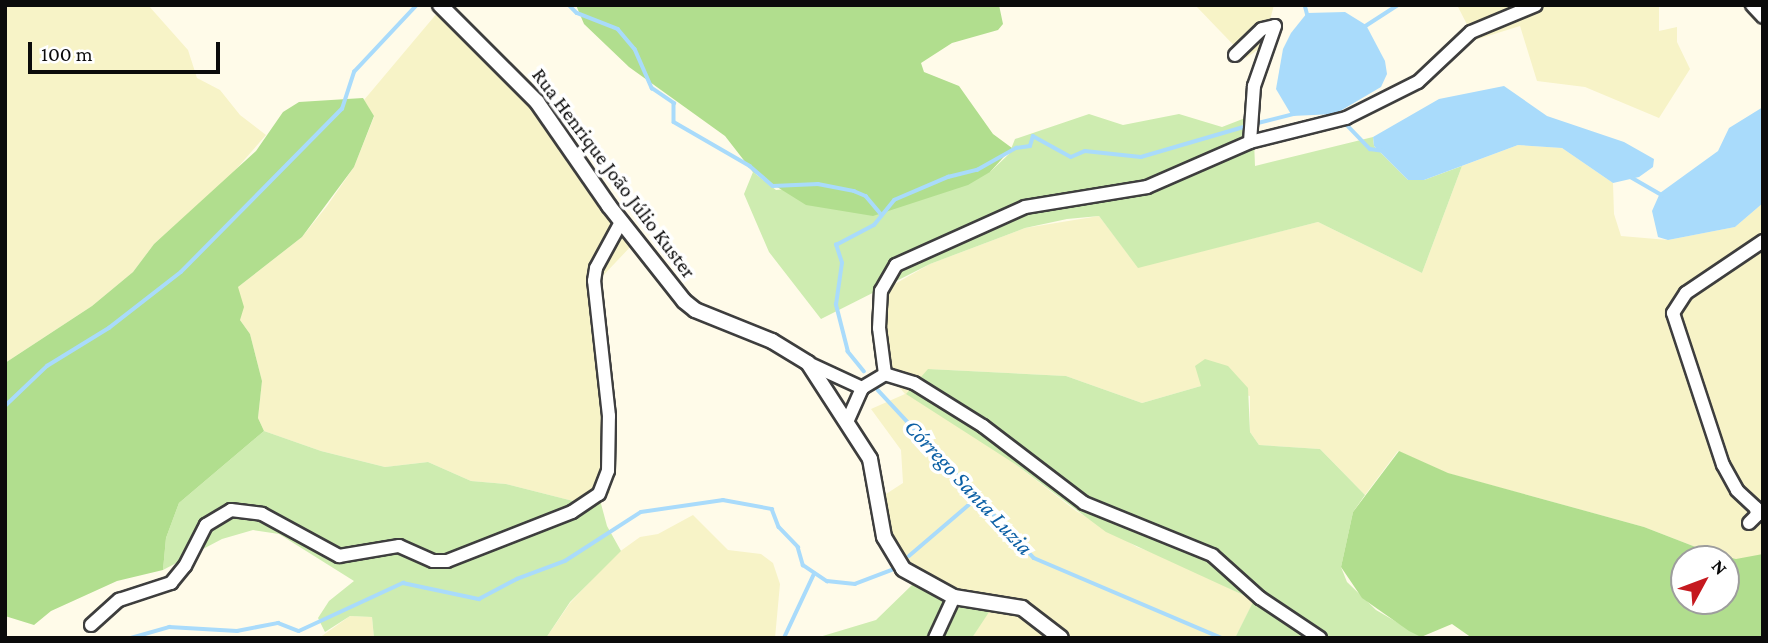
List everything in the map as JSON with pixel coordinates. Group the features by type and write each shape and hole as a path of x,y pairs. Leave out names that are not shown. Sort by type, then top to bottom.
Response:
{"street":[{"name":"Rua Henrique João Júlio Kuster","path":"440,5 477,37 537,102 621,222 695,310 772,341 808,363 847,422 876,474 884,537 892,557 917,580 954,597 1022,608 1061,638"},
{"path":"885,374 879,300 887,275 896,265 1026,206 1147,187 1250,142 1334,122 1378,99 1398,94 1430,72 1471,32 1536,5"},
{"path":"1752,5 1763,16"},
{"path":"1235,55 1262,29 1275,26 1254,86 1250,142"},
{"path":"91,625 119,600 171,583 186,566 206,525 232,509 262,514 339,556 399,546 433,561 447,561 572,512 598,494 608,471 609,415 594,281 596,268 621,222"},
{"path":"1749,523 1757,515 1756,508 1737,490 1723,465 1673,313 1686,293 1727,269 1763,241"},
{"path":"808,363 862,387"},
{"path":"847,422 862,387 885,374 914,383 984,426 1084,503 1213,555 1260,598 1320,638"},
{"path":"935,638 954,597"}],"shaded area":[{"path":"5,5 148,5 188,50 197,78 220,90 240,115 266,135 232,174 154,244 133,272 92,306 5,363"},
{"path":"1195,5 1274,5 1263,46 1246,58"},
{"path":"1457,5 1659,5 1659,31 1677,27 1677,42 1690,69 1659,118 1585,87 1537,81 1520,26 1475,40"},
{"path":"438,12 510,74 634,243 597,282 610,493 600,500 585,504 506,484 471,481 428,462 385,467 321,451 264,431 258,418 262,381 250,334 240,320 238,287 302,237 327,206 354,167 374,117 364,100"},
{"path":"1518,145 1562,148 1613,183 1614,214 1621,236 1668,240 1735,227 1763,203 1763,554 1757,558 1740,559 1740,545 1690,545 1644,527 1447,473 1398,451 1365,495 1320,449 1259,445 1250,432 1250,396 1201,386 1142,403 1066,376 928,369 1015,464 1076,511 1137,547 1179,562 1254,601 1235,638 972,638 990,609 941,599 907,580 894,567 887,539 886,494 903,483 901,450 871,409 905,394 895,382 886,350 879,293 930,264 1025,228 1099,216 1138,267 1318,222 1422,273 1462,166"},
{"path":"693,515 728,550 761,554 773,563 780,584 775,638 546,638 570,603 615,555 640,537 658,534"},
{"path":"350,616 372,617 374,638 319,638"}],"green space":[{"path":"576,5 999,5 1003,24 998,30 952,43 921,63 924,72 959,86 993,134 1012,148 990,172 968,185 873,216 806,205 753,172 725,136 629,67 584,24"},
{"path":"363,98 374,116 354,167 302,237 238,287 244,307 240,320 250,334 262,381 258,418 264,431 179,503 166,538 163,570 117,581 51,611 34,625 5,616 5,363 92,306 133,272 154,244 256,151 283,112 299,102"},
{"path":"1089,114 1123,125 1179,114 1222,127 1253,115 1255,166 1373,137 1374,146 1408,180 1424,180 1462,166 1422,273 1318,222 1138,268 1099,216 1067,219 1025,228 930,264 821,319 769,252 744,194 753,172 776,190 990,172 1009,154 1015,139"},
{"path":"1205,359 1228,366 1248,388 1250,432 1259,445 1320,449 1365,495 1353,512 1341,567 1347,582 1376,610 1424,638 1235,638 1254,600 1106,532 1015,464 906,394 928,369 1066,376 1142,403 1201,386 1195,366"},
{"path":"264,431 321,451 385,467 428,462 471,481 506,484 585,504 600,500 607,526 621,551 570,602 546,638 374,638 372,617 350,616 325,632 318,618 329,601 354,581 279,534 253,530 222,539 163,570 166,538 179,503"},
{"path":"1399,451 1448,473 1644,527 1690,545 1670,545 1670,615 1740,615 1740,558 1763,554 1763,638 1472,638 1452,624 1421,637 1362,598 1341,567 1353,512"},
{"path":"913,584 965,607 991,609 972,638 816,638 876,620"}],"water":[{"path":"1345,12 1366,25 1385,61 1387,74 1381,87 1335,114 1292,116 1276,89 1283,49 1291,33 1307,13"},
{"path":"1504,86 1547,116 1624,142 1654,159 1653,167 1639,177 1613,183 1562,148 1518,145 1424,180 1408,180 1374,146 1373,137 1439,99"},
{"path":"1763,107 1763,203 1735,227 1668,240 1658,237 1652,211 1660,193 1718,151 1729,128"}],"waterway":[{"path":"5,406 47,366 109,328 181,272 342,109 354,72 417,5"},
{"path":"569,5 577,13 618,29 635,49 652,88 674,103 674,122 750,166 773,186 818,184 854,191 866,196 882,215"},
{"path":"1305,5 1308,16"},
{"path":"1364,27 1398,5"},
{"name":"Córrego Santa Luzia","path":"1258,123 1294,114"},
{"name":"Córrego Santa Luzia","path":"864,372 848,352 836,305 842,263 836,245 874,225 894,200 948,177 977,170 1016,148 1030,146 1033,136 1071,157 1085,151 1141,157 1247,126"},
{"name":"Córrego Santa Luzia","path":"1348,126 1370,149 1384,151"},
{"name":"Córrego Santa Luzia","path":"1629,176 1662,195"},
{"name":"Córrego Santa Luzia","path":"878,390 1034,558 1222,638"},
{"path":"909,556 977,498"},
{"path":"131,638 169,627 237,631 278,623 299,631 403,583 479,599 517,579 565,561 641,512 723,500 772,509 779,527 798,547 803,565 827,581 855,584 891,570"},
{"path":"784,638 814,574"}]}
